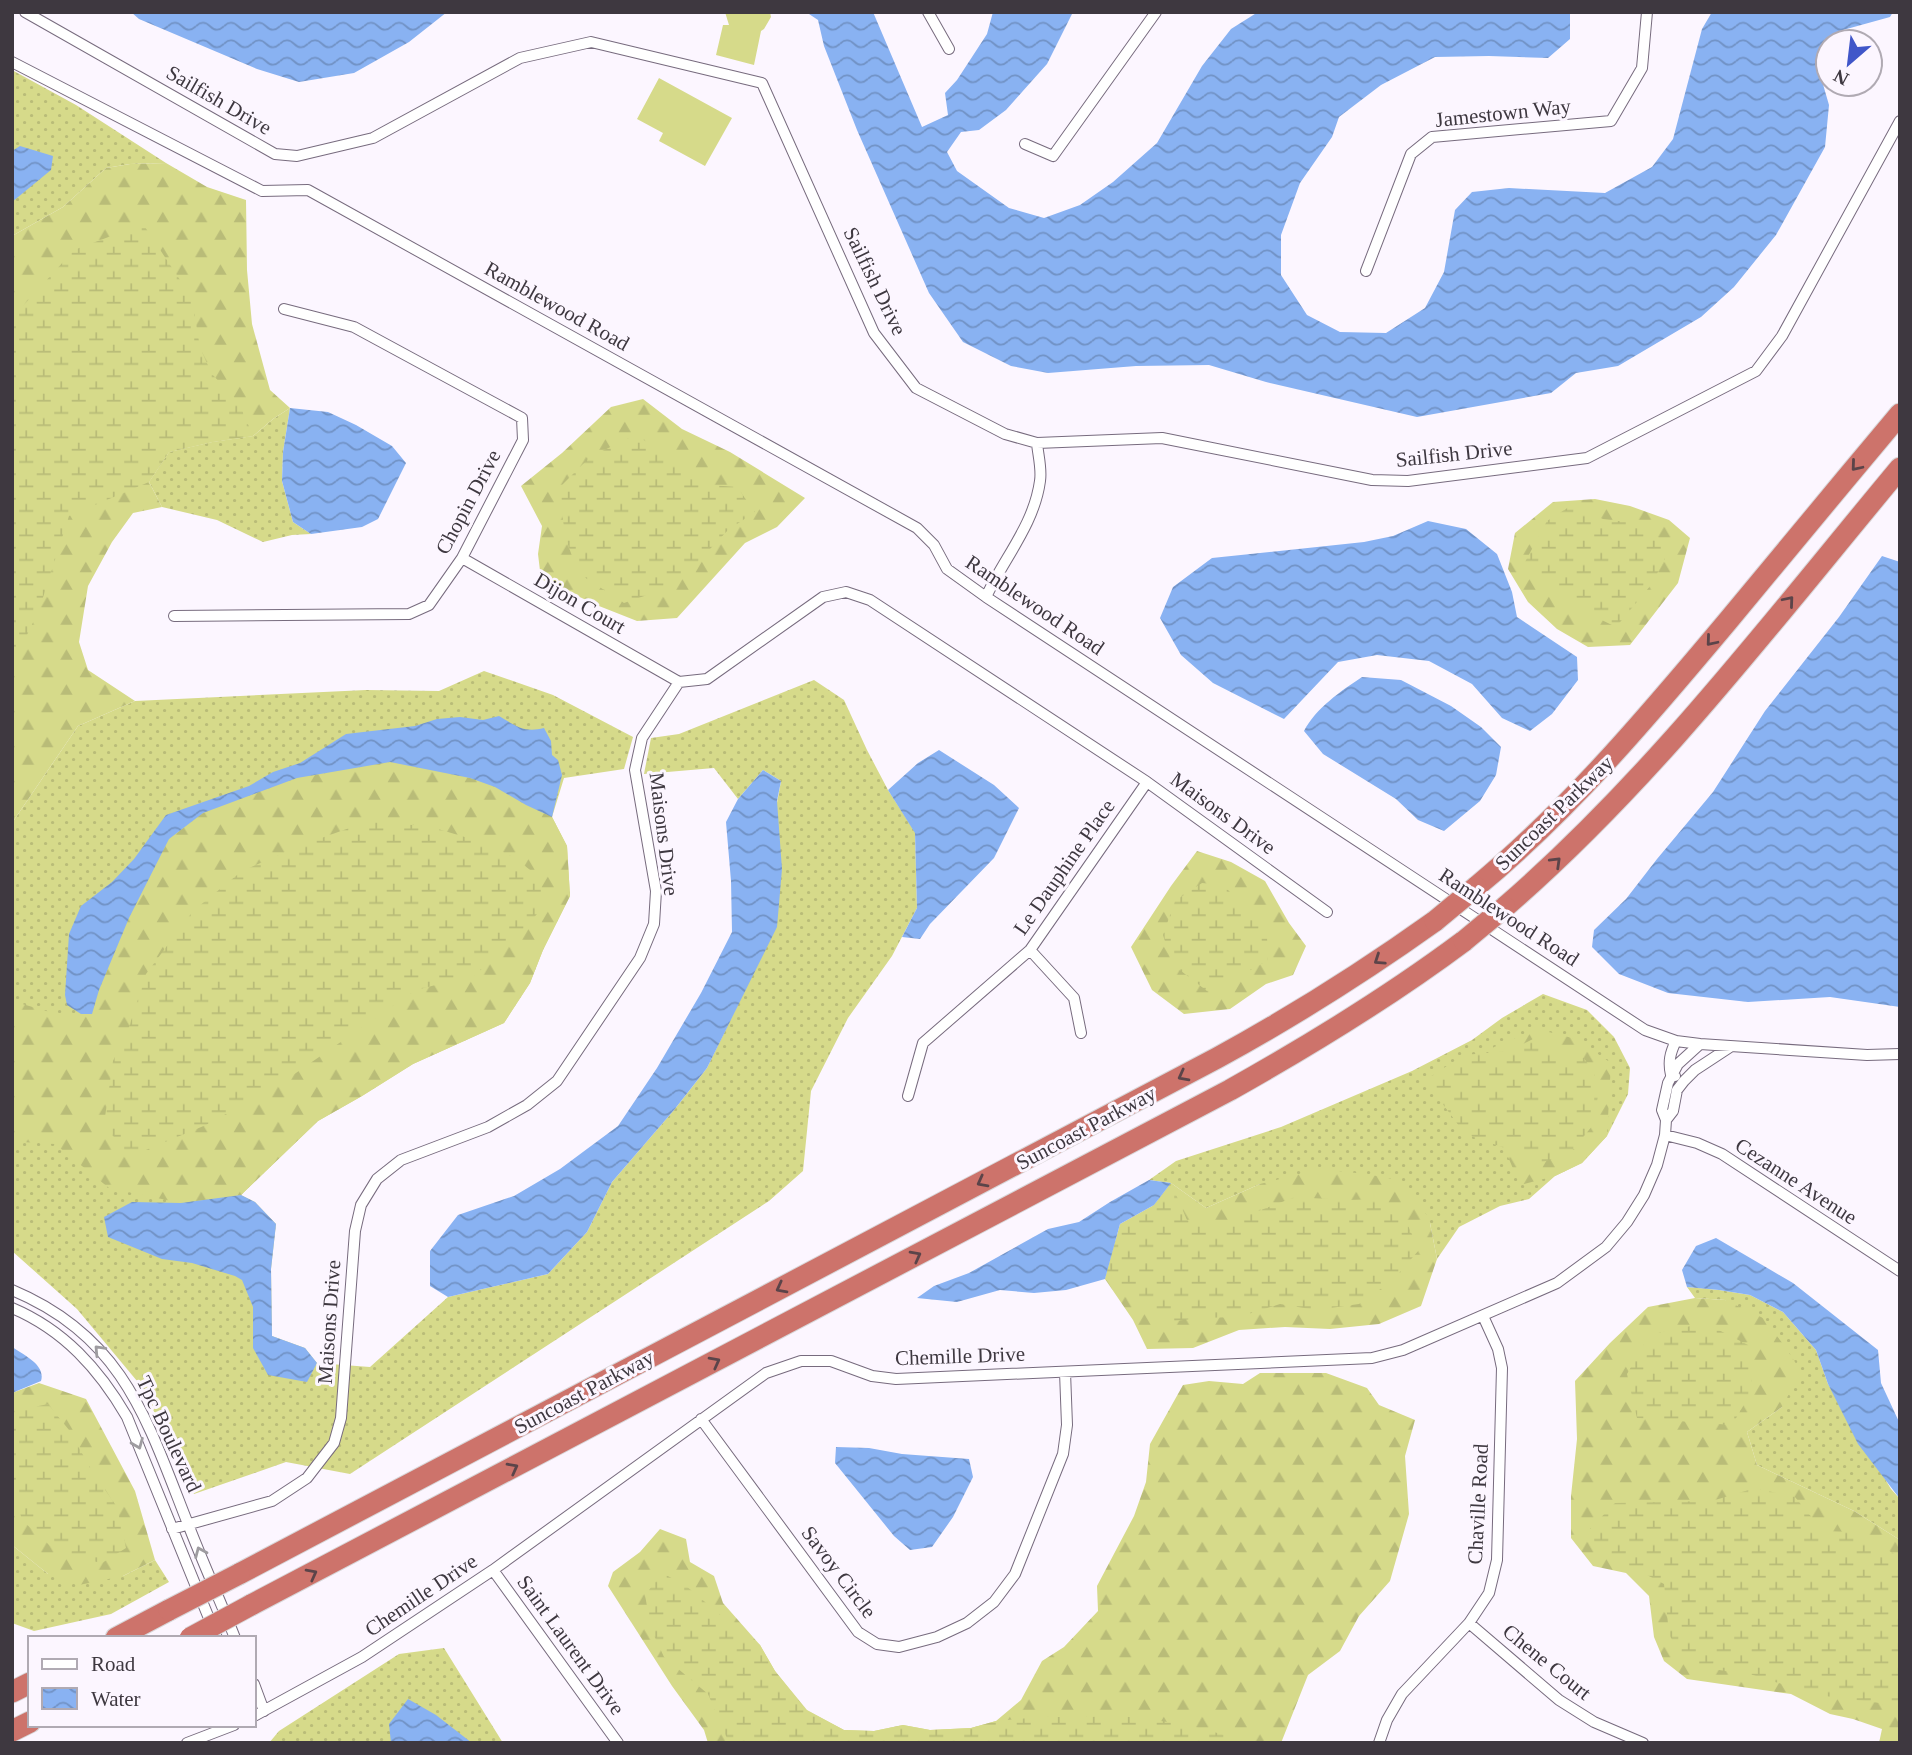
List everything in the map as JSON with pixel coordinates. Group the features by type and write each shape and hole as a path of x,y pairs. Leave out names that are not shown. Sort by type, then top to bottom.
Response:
{"highway":[{"name":"Suncoast Parkway","path":"120,1636 1260,1035 1348,981 1476,887 1539,831 1618,750 1900,414"},
{"name":"Suncoast Parkway","path":"194,1636 1230,1090 1309,1046 1371,1007 1464,941 1551,868 1636,781 1680,731 1900,468"},
{"path":"12,1692 28,1684"},
{"path":"12,1731 28,1723"}],"street":[{"name":"Sailfish Drive","path":"25,12 275,154 297,156 373,138 520,58 591,42 762,83 874,333 916,388 1005,434 1037,443 1162,438 1372,480 1408,481 1587,458 1756,371 1782,336 1900,121"},
{"path":"928,12 949,49"},
{"path":"1025,144 1052,156 1156,12"},
{"name":"Jamestown Way","path":"1366,271 1411,154 1432,137 1611,121 1642,68 1647,12"},
{"name":"Ramblewood Road","path":"12,62 262,191 308,190 917,528 934,545 947,569 986,597 1645,1030 1676,1041 1700,1044 1867,1055 1900,1054"},
{"name":"Chopin Drive","path":"174,616 409,614 429,605 462,558 523,440 522,418 354,327 284,309"},
{"path":"986,597 997,573 1027,524 1036,502 1041,478 1037,443"},
{"name":"Dijon Court","path":"462,558 680,682"},
{"name":"Maisons Drive","path":"172,1529 272,1501 307,1478 334,1443 341,1418 355,1231 361,1205 377,1179 401,1160 488,1127 527,1105 557,1080 640,958 654,924 656,891 635,770 642,738 680,682 707,679 823,597 846,592 870,600 1147,782 1327,912"},
{"name":"Le Dauphine Place","path":"908,1096 923,1044 1030,950 1147,782"},
{"path":"1030,950 1074,998 1081,1033"},
{"name":"Chemille Drive","path":"1671,1075 1669,1064 1676,1041"},
{"name":"Chemille Drive","path":"259,1713 362,1657 493,1570 766,1373 801,1361 831,1362 872,1376 896,1379 1372,1358 1404,1350 1557,1283 1606,1247 1627,1222 1644,1195 1657,1165 1665,1135 1666,1120 1662,1110 1664,1093 1678,1064 1700,1044"},
{"path":"1671,1075 1684,1081 1695,1070 1731,1046"},
{"name":"Chemille Drive","path":"1666,1120 1673,1111 1677,1090 1684,1081"},
{"name":"Cezanne Avenue","path":"1665,1135 1697,1143 1722,1154 1900,1271"},
{"name":"Tpc Boulevard","path":"12,1290 39,1301 65,1318 115,1366 146,1420 234,1636"},
{"name":"Tpc Boulevard","path":"12,1308 60,1335 116,1398 127,1417 216,1636"},
{"name":"Chaville Road","path":"1379,1743 1387,1720 1402,1694 1469,1623 1489,1593 1497,1560 1502,1368 1498,1349 1483,1316"},
{"name":"Savoy Circle","path":"701,1419 858,1632 877,1644 899,1647 937,1637 967,1623 994,1602 1015,1574 1063,1454 1067,1425 1065,1372"},
{"name":"Saint Laurent Drive","path":"493,1570 618,1743"},
{"name":"Chene Court","path":"1469,1623 1559,1700 1594,1722 1643,1743"},
{"path":"256,1696 259,1713"},
{"path":"187,1743 229,1727"}],"green space":[{"path":"725,12 770,12 771,17 761,31 754,65 716,55 723,25 729,25"},
{"path":"12,70 76,105 166,163 106,168 63,207 12,236"},
{"path":"659,78 732,118 705,166 659,141 663,133 637,119"},
{"path":"166,163 207,187 246,200 247,270 252,324 270,390 290,408 253,436 169,452 149,482 162,507 133,513 112,542 88,586 79,642 88,670 135,701 78,726 12,823 12,236 63,207 106,168"},
{"path":"143,224 192,298 200,348 212,374 239,403 253,436 169,452 149,482 69,516 39,610 12,666 12,318 74,250"},
{"path":"643,399 682,429 730,452 805,498 777,527 745,543 677,618 637,621 541,579 538,554 542,526 521,486 562,453 611,407"},
{"path":"290,408 283,452 282,481 293,522 311,534 292,535 263,542 217,520 162,507 149,482 169,452 253,436"},
{"path":"635,435 673,457 697,484 737,487 755,512 728,530 676,585 624,603 578,573 566,539 558,489 590,457"},
{"path":"1595,499 1630,506 1669,520 1690,538 1678,583 1630,645 1588,647 1557,629 1528,602 1508,569 1515,533 1553,502"},
{"path":"1572,505 1603,519 1648,525 1669,551 1651,585 1616,627 1579,609 1543,584 1525,562 1547,521"},
{"path":"484,671 553,695 633,737 624,769 564,778 552,817 567,846 570,896 530,983 504,1023 413,1064 318,1121 241,1195 255,1202 276,1224 271,1269 272,1336 305,1348 317,1363 370,1367 448,1297 548,1274 587,1232 612,1182 707,1068 741,998 781,781 763,770 738,799 714,768 644,774 651,738 679,734 814,680 844,700 888,790 915,832 917,908 892,956 848,1018 811,1091 803,1171 769,1201 350,1474 286,1462 194,1494 142,1387 77,1309 12,1251 12,823 78,726 135,701 366,690 439,691"},
{"path":"390,762 470,778 495,787 552,817 567,846 570,896 530,983 504,1023 413,1064 318,1121 241,1195 181,1203 109,1188 55,1144 22,1142 12,1137 12,1001 60,1015 92,1014 129,918 169,839 203,813 297,778"},
{"path":"366,822 428,826 468,838 514,857 540,878 543,907 518,936 475,975 416,990 280,1084 206,1125 129,1157 104,1124 113,1061 129,1027 146,974 193,911 242,871 302,845"},
{"path":"1197,851 1231,862 1265,881 1289,923 1306,946 1293,975 1266,984 1230,1009 1184,1014 1152,990 1131,947"},
{"path":"1202,883 1223,885 1254,916 1267,937 1268,960 1207,991 1172,964 1163,935 1175,901"},
{"path":"1543,994 1587,1010 1614,1037 1630,1068 1628,1094 1607,1136 1582,1163 1555,1176 1529,1199 1500,1206 1459,1227 1437,1259 1430,1223 1260,1184 1206,1208 1171,1183 1149,1180 1176,1161 1281,1127 1412,1071 1472,1040 1502,1018"},
{"path":"1537,1029 1576,1039 1611,1063 1607,1136 1582,1163 1555,1176 1520,1185 1486,1115 1479,1062 1494,1047"},
{"path":"1537,1037 1561,1060 1584,1058 1600,1084 1593,1125 1571,1152 1541,1163 1465,1134 1425,1080 1464,1055 1509,1051"},
{"path":"1319,1169 1398,1180 1418,1197 1430,1223 1437,1259 1421,1306 1379,1324 1330,1329 1285,1327 1239,1330 1193,1348 1147,1349 1133,1320 1105,1279 1115,1241 1154,1205 1171,1183 1206,1208 1260,1184"},
{"path":"1171,1183 1187,1220 1217,1227 1295,1197 1377,1199 1405,1219 1419,1250 1392,1281 1359,1304 1316,1310 1280,1304 1239,1317 1160,1323 1137,1296 1105,1279 1120,1224 1154,1205"},
{"path":"1687,1287 1750,1295 1783,1312 1816,1350 1828,1384 1891,1489 1900,1499 1900,1540 1854,1511 1757,1465 1747,1432 1782,1407 1725,1300 1695,1298"},
{"path":"1695,1298 1725,1300 1763,1318 1801,1371 1782,1407 1747,1432 1757,1465 1854,1511 1900,1540 1900,1743 1879,1743 1882,1729 1830,1714 1791,1694 1687,1679 1664,1661 1654,1637 1649,1596 1626,1573 1593,1566 1571,1538 1571,1496 1577,1439 1575,1381 1648,1307"},
{"path":"1705,1323 1750,1346 1752,1391 1732,1425 1637,1418 1627,1374 1649,1335"},
{"path":"1260,1373 1326,1373 1367,1388 1379,1405 1415,1420 1405,1456 1409,1514 1390,1581 1359,1616 1340,1651 1308,1675 1281,1743 708,1743 704,1730 672,1686 608,1586 613,1572 640,1552 660,1529 686,1539 690,1562 714,1576 723,1603 760,1645 775,1671 807,1710 844,1730 874,1731 903,1725 930,1730 971,1728 996,1721 1021,1700 1042,1661 1064,1647 1098,1611 1097,1586 1134,1516 1146,1482 1150,1444 1183,1385 1209,1381 1243,1384"},
{"path":"39,1383 86,1399 135,1491 155,1560 123,1576 79,1585 48,1574 12,1545 12,1393"},
{"path":"48,1404 69,1430 92,1471 117,1507 126,1548 102,1563 59,1554 22,1520 12,1484 12,1421 15,1411"},
{"path":"1755,1488 1795,1497 1823,1531 1855,1532 1900,1557 1900,1715 1880,1703 1817,1695 1753,1675 1685,1665 1669,1634 1664,1584 1582,1537 1615,1503 1712,1501"},
{"path":"12,1545 48,1574 123,1576 155,1560 169,1582 111,1614 34,1631 12,1623"},
{"path":"662,1573 685,1585 760,1645 775,1671 806,1710 844,1730 874,1731 903,1725 930,1730 971,1728 996,1721 1040,1717 1115,1715 1183,1724 1225,1735 1231,1743 729,1743 708,1694 664,1657 651,1629 645,1595"},
{"path":"444,1648 503,1743 269,1743 279,1731 399,1654"}],"water":[{"path":"131,12 447,12 409,42 354,73 299,82 257,69 139,19"},
{"path":"806,12 873,12 922,127 948,115 945,93 957,80 987,34 993,12 1073,12 1047,64 1006,110 979,130 961,132 947,152 957,171 1009,208 1044,218 1080,205 1113,182 1157,143 1202,66 1231,29 1258,12 1570,12 1570,39 1548,58 1435,57 1381,85 1339,117 1332,137 1300,183 1281,235 1281,275 1307,315 1340,332 1386,333 1425,308 1444,272 1455,210 1472,192 1509,188 1605,193 1652,167 1673,139 1702,29 1712,12 1893,12 1890,17 1850,28 1814,28 1814,98 1827,98 1829,105 1825,147 1776,235 1734,287 1701,317 1618,366 1576,373 1551,393 1417,417 1266,382 1209,365 1136,366 1048,373 1011,366 963,342 929,293 857,130 824,46 818,20"},
{"path":"20,146 53,156 51,170 12,202 12,151"},
{"path":"290,408 328,412 356,425 392,446 406,463 378,519 362,527 311,534 293,522 282,481 283,452"},
{"path":"1428,521 1466,529 1497,554 1512,592 1517,617 1577,657 1578,680 1552,714 1530,731 1502,718 1472,684 1429,661 1377,655 1338,662 1284,719 1213,683 1181,655 1160,618 1173,587 1212,558 1364,542 1393,536"},
{"path":"1882,556 1900,562 1900,1007 1830,997 1748,1002 1668,993 1619,974 1592,947 1594,930 1626,899 1713,792 1765,711 1839,617"},
{"path":"1362,677 1401,680 1451,706 1481,727 1501,747 1496,775 1480,801 1444,831 1418,820 1396,799 1323,754 1304,731 1322,707"},
{"path":"499,716 525,729 544,728 551,741 552,755 558,760 562,775 552,817 495,787 470,778 390,762 297,778 203,813 169,839 129,918 92,1014 81,1014 67,1005 65,995 69,934 81,906 112,882 134,859 166,815 249,786 273,772 300,763 346,734 415,726 437,719 460,717 483,720"},
{"path":"939,750 994,785 1019,808 994,858 930,924 920,939 902,937 917,908 915,833 888,790 918,763"},
{"path":"763,770 781,781 777,801 782,869 777,927 707,1068 612,1182 587,1232 548,1274 448,1297 430,1286 430,1251 458,1215 514,1196 560,1169 618,1126 657,1068 701,993 732,932 726,822 738,799"},
{"path":"1149,1180 1171,1183 1154,1205 1120,1224 1105,1279 1066,1290 1034,1293 1000,1290 957,1302 917,1298 934,1286 969,1273 1048,1229 1079,1222"},
{"path":"241,1195 255,1202 276,1224 271,1269 272,1336 305,1348 317,1363 307,1382 268,1375 253,1348 253,1307 242,1280 192,1263 162,1259 108,1237 104,1217 132,1202 181,1203"},
{"path":"1716,1238 1793,1283 1878,1350 1881,1383 1900,1424 1900,1499 1858,1444 1828,1384 1816,1350 1783,1312 1750,1295 1687,1287 1682,1270 1696,1246"},
{"path":"12,1347 33,1361 42,1375 41,1381 12,1393"},
{"path":"836,1447 969,1459 973,1477 953,1517 932,1547 910,1550 894,1536 835,1463"},
{"path":"408,1699 436,1715 472,1743 391,1743 389,1724"}]}
